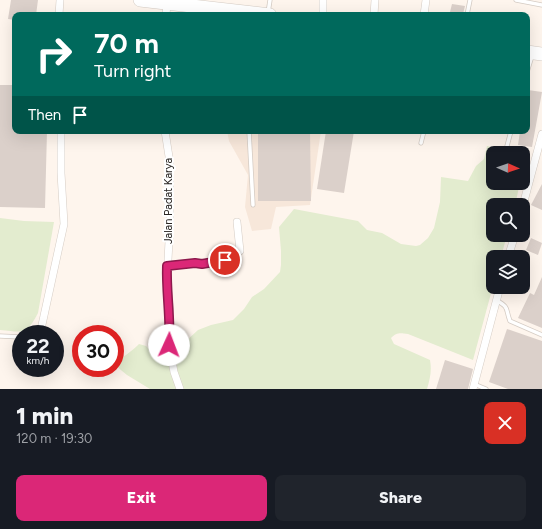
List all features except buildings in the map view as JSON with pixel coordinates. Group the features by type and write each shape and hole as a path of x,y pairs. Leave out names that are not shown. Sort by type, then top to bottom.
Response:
{"highway":[{"path":"140,0 167,9 204,8 241,12"}],"street":[{"path":"59,12 60,0"},
{"path":"323,0 323,12"},
{"path":"374,12 375,0"},
{"path":"424,12 426,0"},
{"path":"42,325 64,224 61,173 61,134"},
{"name":"Jalan Padat Karya","path":"165,134 170,163 170,223 167,266 170,332 169,345 174,372 180,389"},
{"path":"525,198 540,147 542,134"},
{"path":"167,266 195,263 202,264 225,260 224,255 240,251 237,222"},
{"path":"473,386 498,294"}],"lane":[{"path":"268,12 270,0"},
{"path":"468,12 470,0"},
{"path":"516,0 542,5"},
{"path":"530,64 534,53"},
{"path":"249,134 253,205"},
{"path":"421,143 423,134"},
{"path":"507,146 510,134"},
{"path":"496,300 507,308 510,322 542,335"},
{"path":"0,336 12,337"},
{"path":"473,386 486,389"}],"shaded area":[{"path":"228,134 321,134 310,205 276,207 271,229 252,231 245,207 248,175 229,141"}],"green space":[{"path":"486,150 486,190 518,190 517,198 486,198 486,242 505,242 503,250 486,250 486,294 491,294 473,360 408,334 399,333 391,338 394,344 430,360 431,368 427,389 150,389 124,373 124,358 139,344 146,346 154,354 163,359 174,352 198,330 211,325 233,320 244,309 252,297 264,289 280,272 281,251 279,227 294,209 358,221 367,230 382,233 401,244 416,246 420,245 428,238 434,228 440,202 441,177 468,181 476,166 484,159"},
{"path":"0,218 24,221 54,222 38,313 31,325 12,325 12,331 0,330"}],"route":[{"path":"169,345 170,323 167,266 195,263 202,264 225,260"}]}
